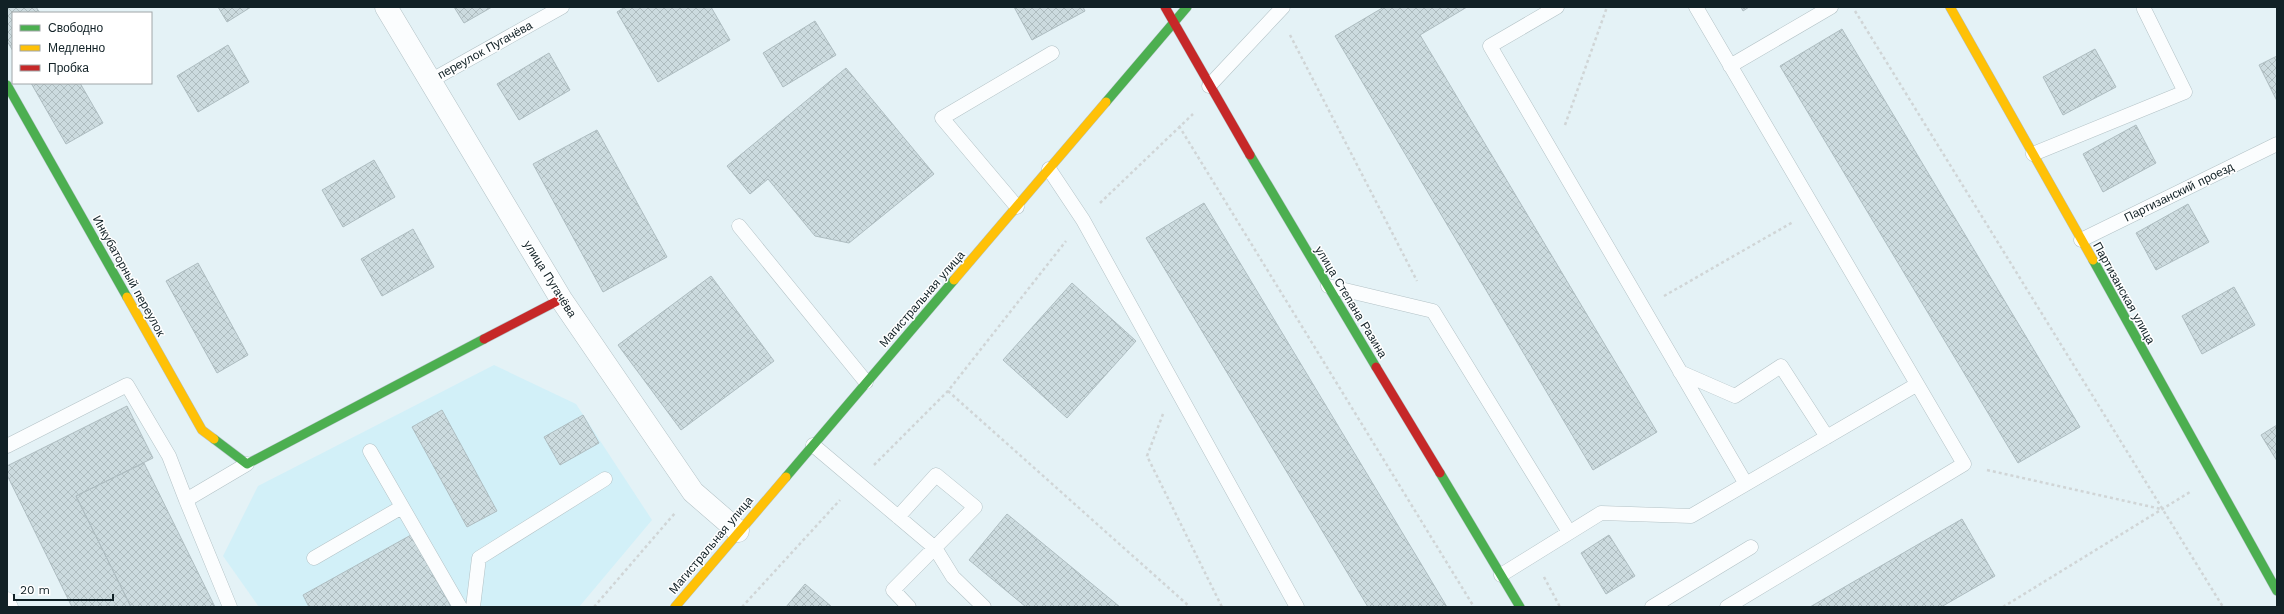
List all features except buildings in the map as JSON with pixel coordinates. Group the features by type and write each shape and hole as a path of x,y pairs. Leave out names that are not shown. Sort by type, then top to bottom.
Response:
{"street":[{"name":"улица Пугачёва","path":"386,7 561,299 693,492 738,531"},
{"name":"улица Степана Разина","path":"1165,7 1209,86 1520,607"},
{"name":"Магистральная улица","path":"675,607 738,531 1187,7"},
{"name":"Партизанская улица","path":"1950,7 2215,477 2277,591"},
{"name":"Инкубаторный переулок","path":"7,85 202,430 247,464"},
{"path":"247,464 561,299"}],"lane":[{"name":"переулок Пугачёва","path":"430,81 562,7"},
{"path":"1209,86 1283,7"},
{"path":"1558,7 1490,46 1746,484"},
{"path":"1696,7 1916,385 1964,464 1727,607"},
{"path":"1730,66 1830,7"},
{"path":"2033,154 2185,92 2144,9"},
{"path":"1017,207 942,118 1052,53"},
{"name":"Партизанский проезд","path":"2081,240 2277,144"},
{"path":"1049,169 1083,220 1297,607"},
{"path":"739,226 866,382"},
{"path":"1328,286 1433,311 1569,532"},
{"path":"1680,372 1735,396 1782,366 1827,437"},
{"path":"7,446 127,385 169,456 230,607"},
{"path":"1501,575 1601,513 1692,516 1916,385"},
{"path":"813,445 935,548 953,577 984,607"},
{"path":"370,451 460,607"},
{"path":"186,500 247,464"},
{"path":"898,517 936,475 975,507 893,590 909,607"},
{"path":"473,607 479,558 605,479"},
{"path":"314,558 402,507"},
{"path":"1652,607 1751,547"},
{"path":"7,599 11,607"}],"path":[{"path":"1554,156 1607,7"},
{"path":"1852,7 2223,607"},
{"path":"1287,29 1433,311"},
{"path":"1179,126 1474,607"},
{"path":"1643,308 1814,210"},
{"path":"742,607 857,482 948,391 1083,220"},
{"path":"1174,385 1146,456 1222,607"},
{"path":"948,391 1190,607"},
{"path":"1964,464 2162,510"},
{"path":"2003,607 2215,477"},
{"path":"594,607 693,492"},
{"path":"1533,555 1560,607"}],"shaded area":[{"path":"494,365 576,404 652,520 579,607 259,607 223,556 258,486"}],"traffic: fast":[{"path":"1106,102 1187,7"},
{"path":"7,85 127,297"},
{"path":"1250,155 1376,367"},
{"path":"2093,260 2277,591"},
{"path":"786,477 954,280"},
{"path":"214,439 247,464 484,339"},
{"path":"1440,473 1520,607"}],"traffic: slow":[{"path":"1950,7 2093,260"},
{"path":"954,280 1106,102"},
{"path":"127,297 202,430 214,439"},
{"path":"675,607 786,477"}],"traffic: jam":[{"path":"1165,7 1250,155"},
{"path":"484,339 561,299"},
{"path":"1376,367 1440,473"}]}
